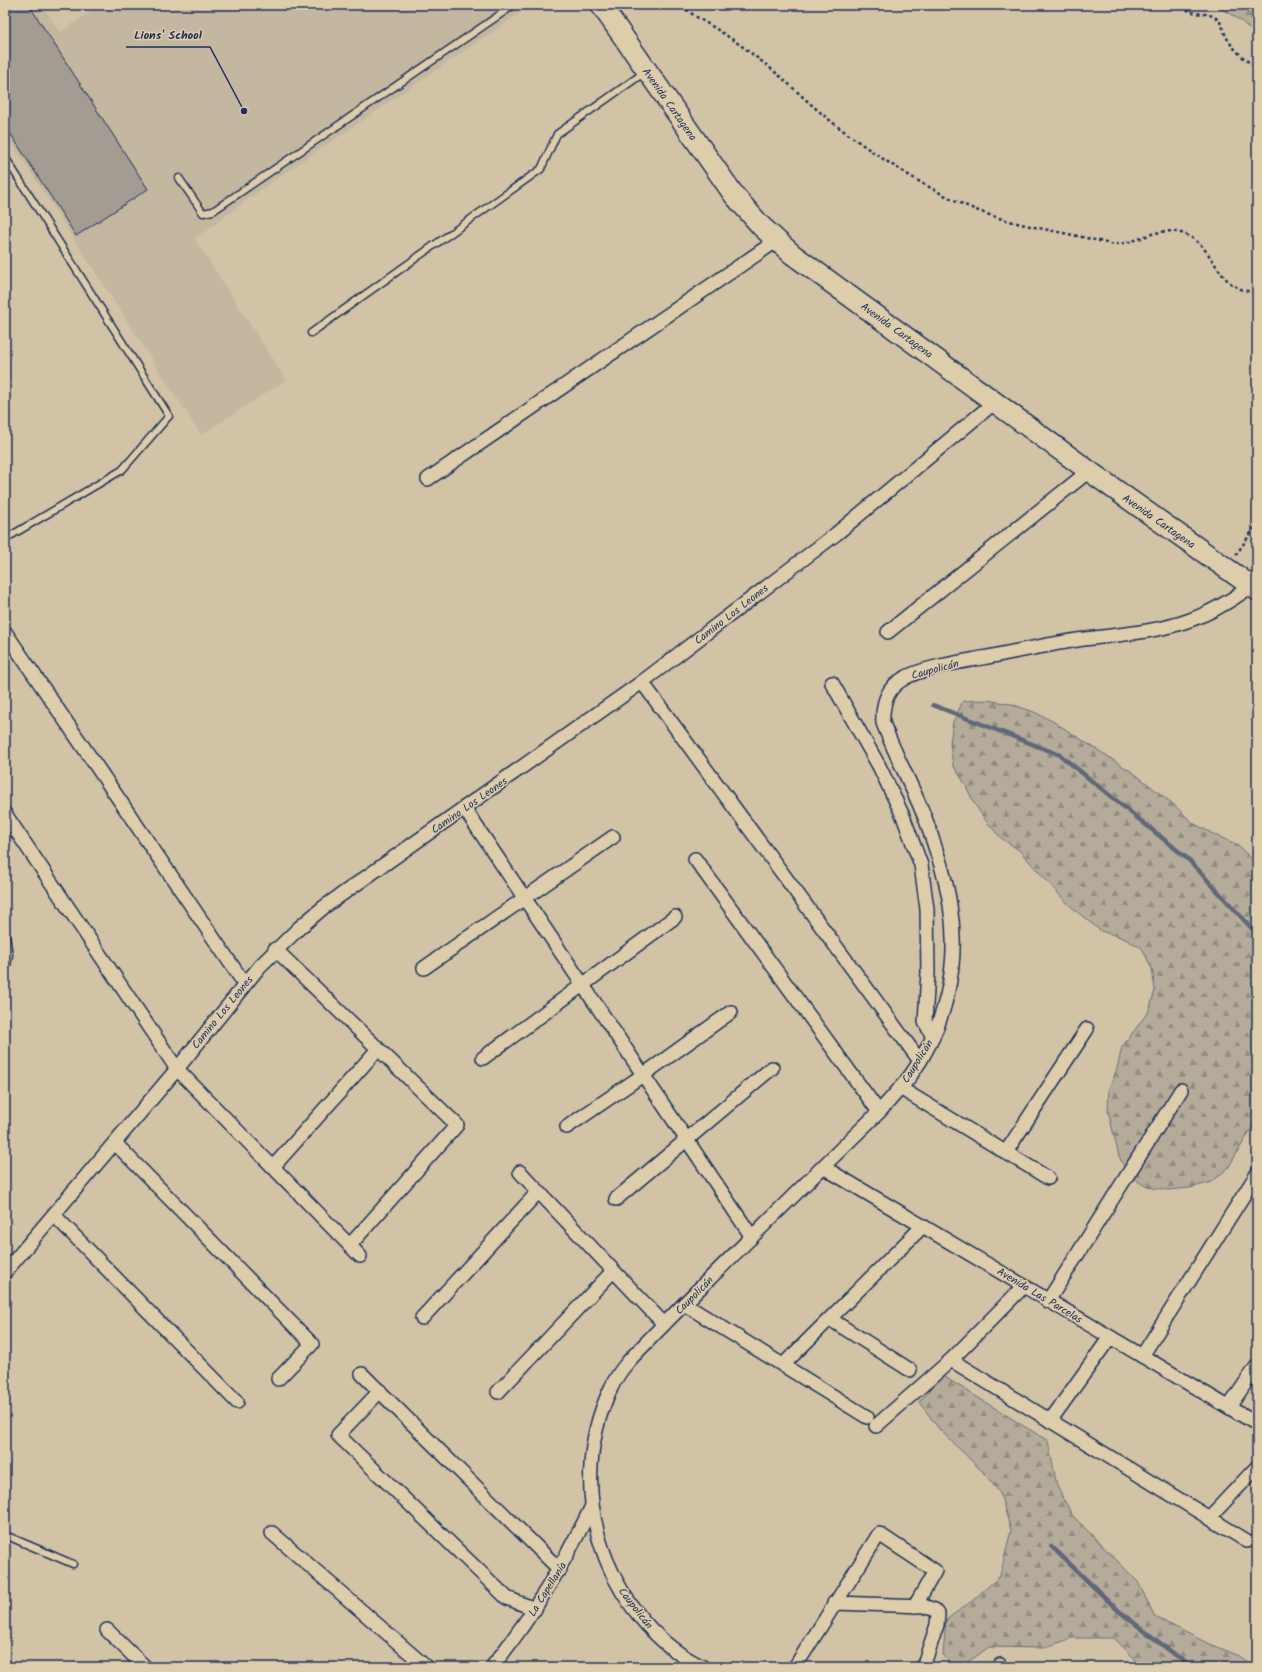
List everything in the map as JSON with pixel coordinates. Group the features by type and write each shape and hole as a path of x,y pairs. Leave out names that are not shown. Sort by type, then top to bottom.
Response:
{"main road":[{"name":"Avenida Cartagena","path":"601,5 734,195 756,221 776,241 1089,471 1254,588"}],"street":[{"path":"428,479 776,241"},
{"name":"Camino Los Leones","path":"5,1272 177,1070 244,984 275,950 324,907 642,682 836,534 995,402"},
{"path":"888,632 1089,471"},
{"name":"Caupolicán","path":"703,1667 683,1655 660,1637 645,1622 619,1587 604,1555 596,1528 592,1506 590,1466 597,1426 603,1407 620,1370 684,1304 879,1112 900,1088 920,1061 933,1037 950,981 953,942 952,917 947,888 926,822 883,723 883,707 890,691 899,682 910,675 956,663 1067,642 1176,624 1197,617 1254,588"},
{"path":"5,632 244,984"},
{"path":"642,682 920,1061"},
{"path":"832,683 879,766 902,816 921,865 927,909 928,972 925,1022 933,1037"},
{"path":"464,808 752,1237"},
{"path":"5,814 177,1070 360,1256"},
{"path":"424,968 613,837"},
{"path":"695,859 879,1112"},
{"path":"483,1058 674,917"},
{"path":"275,950 457,1125 350,1246"},
{"path":"567,1127 731,1012"},
{"path":"1006,1152 1087,1029"},
{"path":"273,1167 378,1049"},
{"path":"616,1199 772,1068"},
{"path":"900,1088 1048,1178"},
{"path":"1048,1300 1181,1090"},
{"path":"115,1143 312,1344 278,1379"},
{"name":"Avenida Las Parcelas","path":"823,1167 1257,1424"},
{"path":"520,1172 664,1324"},
{"path":"1142,1356 1257,1174"},
{"path":"422,1318 538,1192"},
{"path":"54,1215 237,1402"},
{"path":"783,1365 923,1226"},
{"path":"498,1392 613,1271"},
{"path":"684,1304 872,1421 950,1360 1024,1286"},
{"path":"830,1319 910,1370"},
{"path":"1050,1421 1110,1337"},
{"path":"950,1360 1247,1541"},
{"path":"1229,1407 1257,1366"},
{"path":"362,1374 560,1570"},
{"path":"380,1391 338,1435 506,1598 535,1609"},
{"path":"1209,1518 1257,1467"},
{"name":"La Capellanía","path":"492,1667 535,1609 560,1570 592,1506"},
{"path":"272,1533 426,1667"},
{"path":"794,1667 879,1534 935,1571 915,1606"},
{"path":"834,1603 924,1606 935,1610 938,1614 937,1625 923,1667"},
{"path":"107,1630 145,1667"}],"lane":[{"path":"179,178 203,213 213,211 514,5"},
{"path":"310,333 541,169 557,134 646,71"},
{"path":"5,158 169,416 122,470 5,539"},
{"path":"5,929 9,955 5,977"},
{"path":"5,1535 73,1564"}],"path":[{"path":"682,5 696,17 720,32 767,66 846,133 923,183 950,198 999,218 1110,244 1126,244 1152,233 1161,231 1181,233 1198,242 1204,248 1222,275 1233,286 1248,292 1257,292"},
{"path":"1182,5 1193,13 1205,14 1215,18 1222,25 1232,46 1241,56 1257,68"},
{"path":"1227,569 1257,524"}],"shaded area":[{"path":"5,5 42,5 60,32 100,5 517,5 522,12 263,188 195,239 286,380 201,435 5,133"}],"green space":[{"path":"1215,5 1257,5 1257,36 1240,20"},
{"path":"987,700 1011,704 1034,712 1054,722 1135,774 1173,804 1193,823 1236,844 1257,864 1257,1119 1228,1168 1212,1182 1190,1188 1168,1190 1147,1187 1128,1175 1119,1156 1108,1111 1109,1088 1117,1069 1122,1047 1149,1011 1155,990 1152,969 1142,948 1123,938 1101,931 1065,901 1019,850 1001,838 986,821 974,803 964,782 953,765 950,743 953,722 963,701"},
{"path":"943,1376 1048,1441 1057,1486 1072,1515 1138,1582 1155,1617 1203,1641 1237,1655 1254,1667 1143,1667 1114,1638 1072,1638 1044,1648 989,1647 961,1667 954,1667 943,1655 946,1620 972,1601 1000,1576 1011,1530 1000,1493 982,1471 940,1430 919,1402"}],"building":[{"path":"16,5 29,5 148,189 76,236 5,125 5,12"}],"waterway":[{"path":"933,705 1060,755 1188,859 1257,934"},
{"path":"1051,1546 1120,1612 1191,1667"}],"place":[{"name":"Lions' School","path":"244,111"}]}
